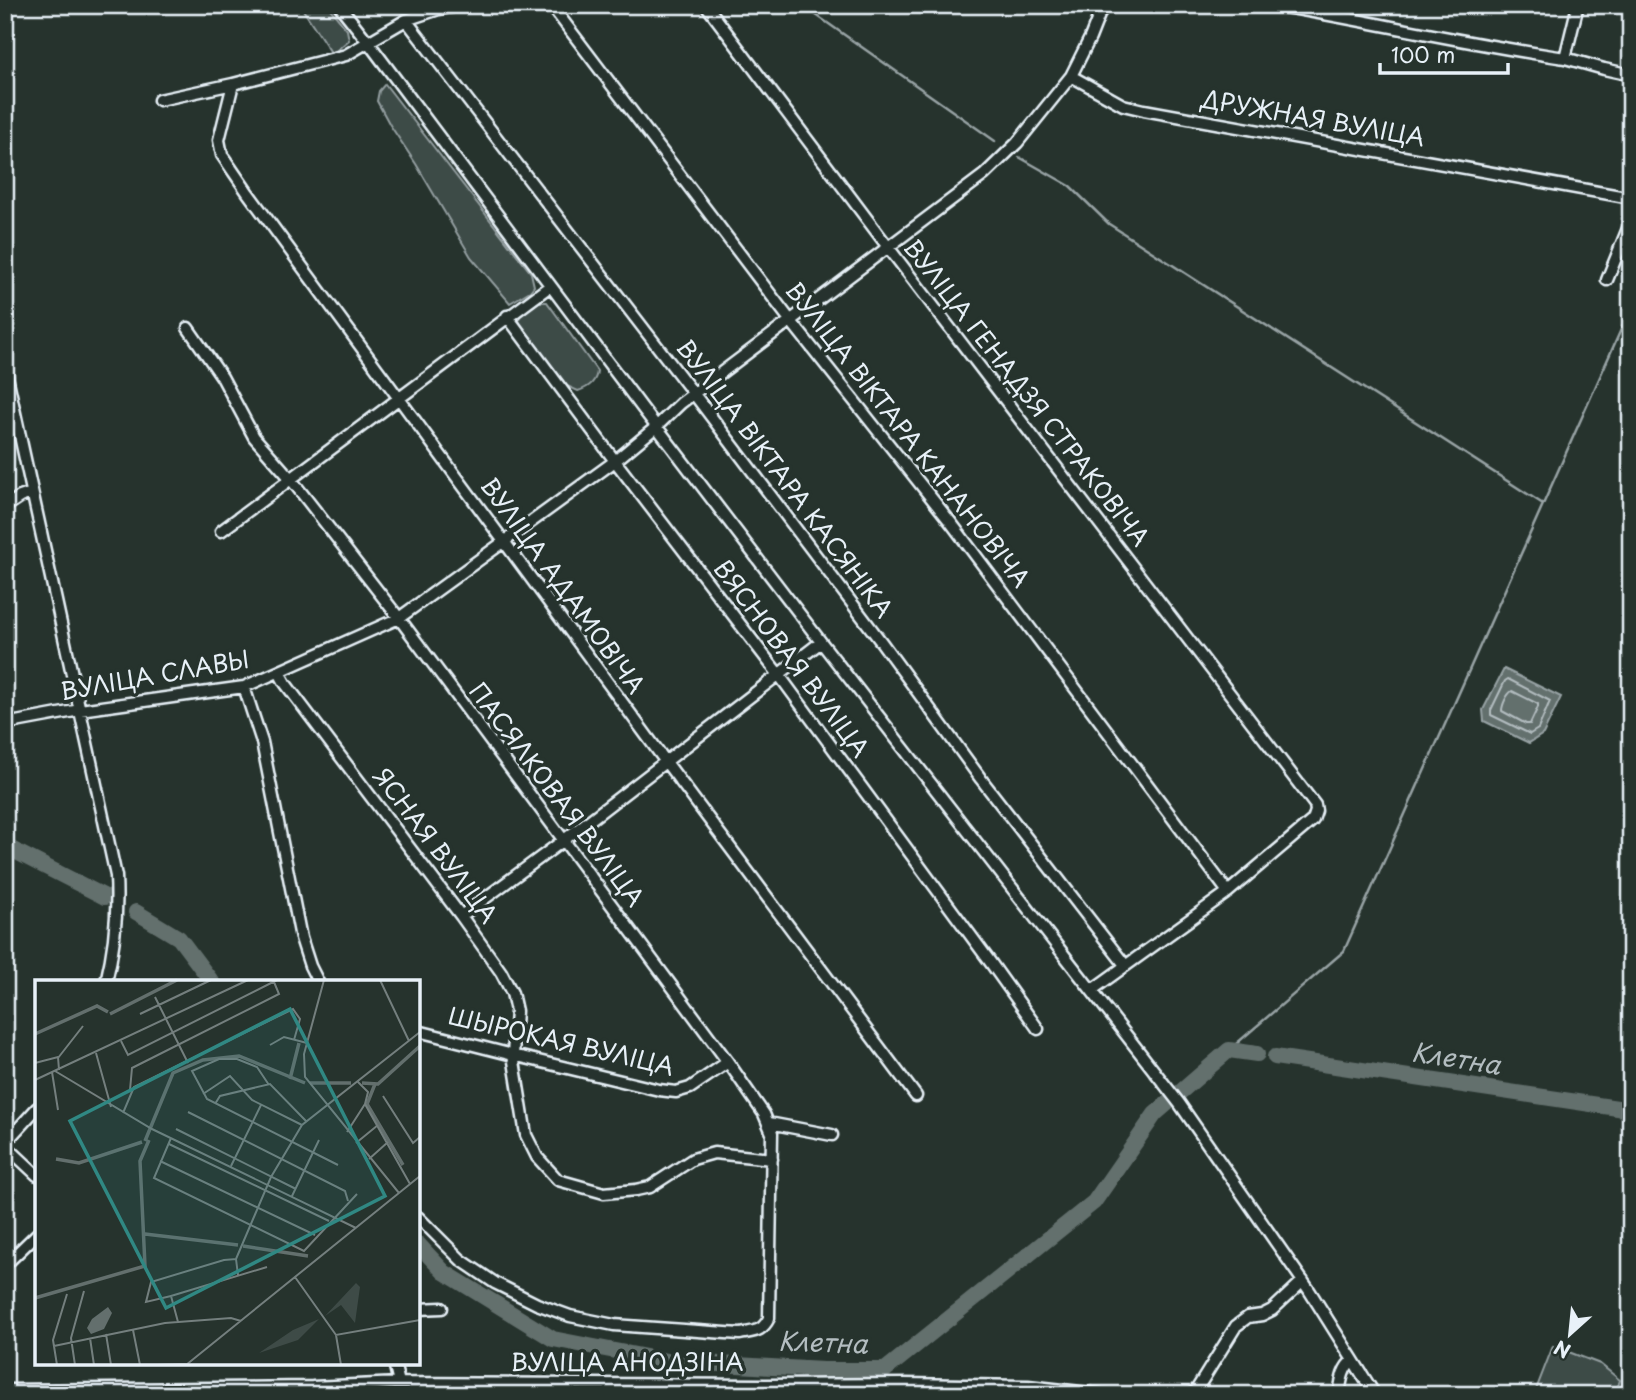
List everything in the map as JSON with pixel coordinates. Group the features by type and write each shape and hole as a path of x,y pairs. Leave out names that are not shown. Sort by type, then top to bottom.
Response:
{"street":[{"path":"338,5 656,427 1179,1102 1303,1280 1375,1395"},
{"path":"159,100 346,55 406,20 439,9 463,5"},
{"name":"ВУЛІЦА ВІКТАРА КАНАНОВІЧА","path":"551,5 790,320 952,524 1228,892"},
{"name":"ВУЛІЦА ГЕНАДЗЯ СТРАКОВІЧА","path":"706,5 1315,805 1313,820 1228,892"},
{"path":"1071,76 1103,5"},
{"path":"1273,5 1510,51 1565,58 1631,75"},
{"path":"1565,58 1578,5"},
{"name":"ВУЛІЦА ВІКТАРА КАСЯНІКА","path":"406,20 694,394 981,779 1125,965"},
{"name":"ВУЛІЦА СЛАВЫ","path":"5,724 80,710 244,687 399,618 615,461 694,394 984,175 1017,143 1071,76"},
{"name":"ДРУЖНАЯ ВУЛІЦА","path":"1071,76 1123,105 1144,110 1631,198"},
{"name":"ВУЛІЦА АДАМОВІЧА","path":"233,84 219,140 222,155 503,541 916,1096"},
{"path":"1607,280 1631,221"},
{"path":"221,531 550,286"},
{"name":"ВЯСНОВАЯ ВУЛІЦА","path":"507,316 779,675 1038,1029"},
{"name":"ПАСЯЛКОВАЯ ВУЛІЦА","path":"188,328 222,377 254,437 290,478 399,618 728,1062 769,1123 772,1133 769,1318 765,1326 756,1331 740,1334 614,1325 570,1315 537,1304 495,1283 461,1260 420,1219"},
{"path":"5,367 10,404 116,876 117,919 106,980"},
{"path":"5,507 32,493"},
{"path":"461,916 821,642"},
{"name":"ЯСНАЯ ВУЛІЦА","path":"279,672 501,972 512,993 516,1011 514,1058"},
{"path":"244,687 262,743 301,938 317,980"},
{"path":"1092,990 1228,892"},
{"name":"ШЫРОКАЯ ВУЛІЦА","path":"420,1032 514,1058 676,1092 690,1088 728,1062"},
{"name":"ШЫРОКАЯ ВУЛІЦА","path":"514,1058 526,1135 537,1157 558,1180 604,1193 636,1191 650,1188 693,1159 714,1153 772,1159"},
{"path":"35,1110 5,1144 35,1173"},
{"path":"769,1123 832,1135"},
{"path":"5,1265 35,1236"},
{"path":"1192,1394 1236,1326 1248,1318 1272,1310 1303,1280"},
{"path":"420,1309 442,1308"},
{"path":"1339,1395 1344,1369 1353,1360"},
{"path":"394,1365 399,1383"},
{"name":"ВУЛІЦА АНОДЗІНА","path":"5,1390 312,1387 399,1383 766,1390 905,1384 1028,1386 1107,1395"}],"shaded area":[{"path":"300,5 327,5 347,30 349,40 332,54"},
{"path":"385,84 531,273 534,286 530,291 510,303 471,257 377,101 379,91"},
{"path":"538,302 547,302 597,371 593,382 585,388 578,391 567,386 520,324 521,312"},
{"path":"1553,1346 1600,1364 1620,1380 1615,1395 1534,1395"}],"water":[{"path":"1504,669 1561,697 1543,734 1529,743 1484,721 1483,710"}],"waterway":[{"path":"802,5 995,141"},
{"path":"1019,157 1070,186 1109,224 1543,504"},
{"path":"1229,1050 1344,951 1623,325 1631,319"},
{"name":"Клетна","path":"5,846 105,897"},
{"name":"Клетна","path":"136,912 179,938 210,980"},
{"name":"Клетна","path":"420,1246 444,1272 553,1339 667,1361 823,1370 885,1370 1094,1202 1155,1114 1229,1050 1257,1054"},
{"name":"Клетна","path":"1275,1057 1631,1110"},
{"path":"823,1370 823,1379"},
{"path":"823,1390 823,1395"}]}
